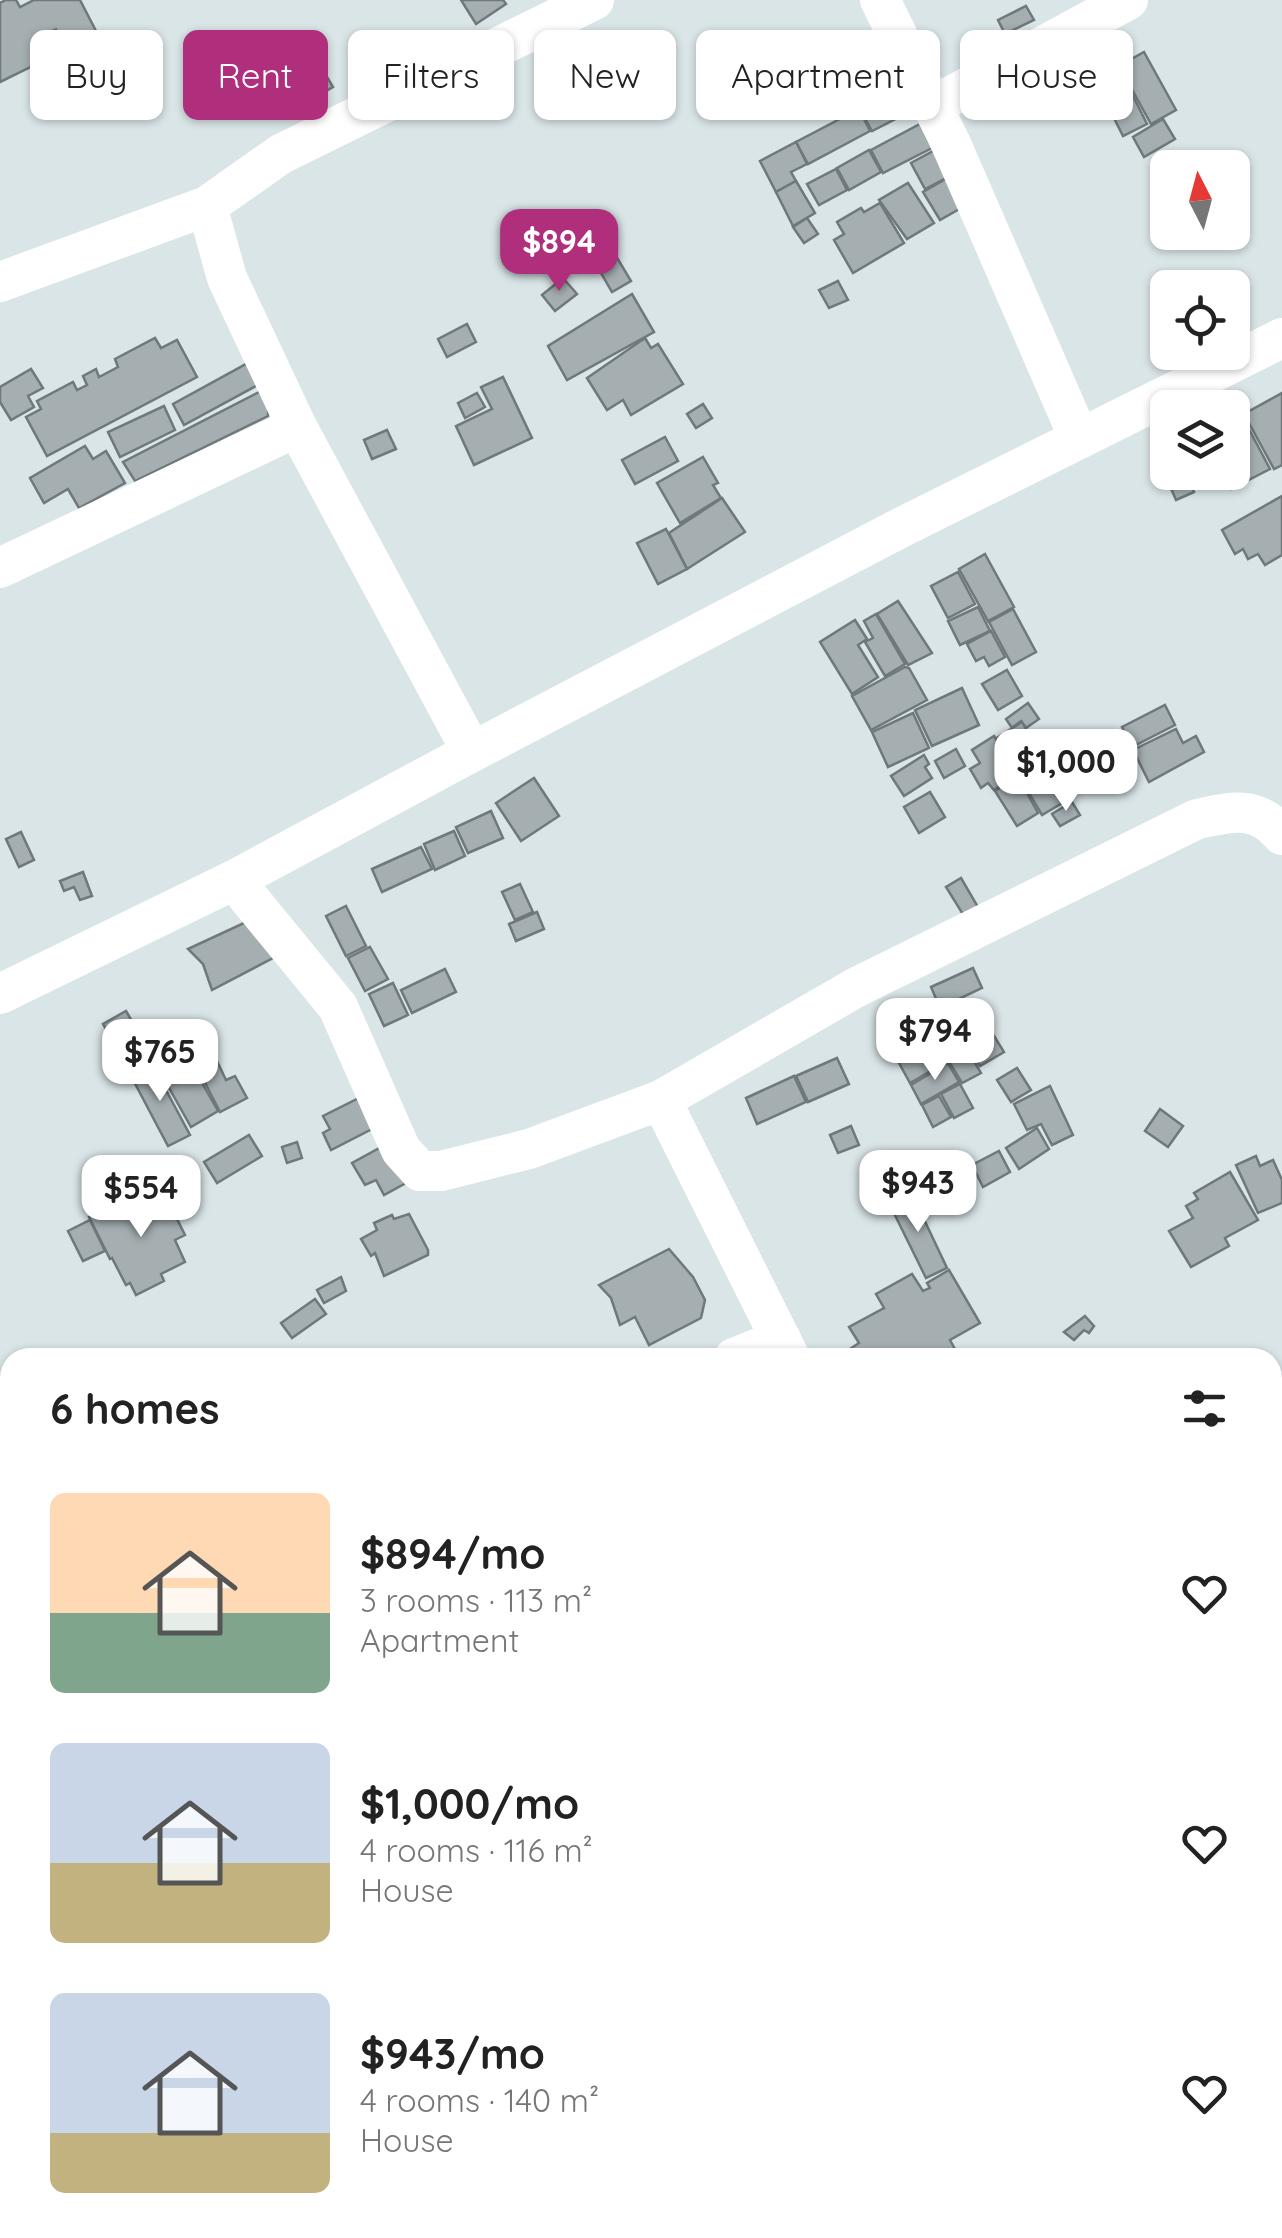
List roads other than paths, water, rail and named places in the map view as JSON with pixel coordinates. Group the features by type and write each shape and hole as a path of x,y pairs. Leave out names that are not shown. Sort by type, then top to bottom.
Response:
{"street":[{"path":"0,282 208,206 282,154 594,0"},
{"path":"880,0 895,30"},
{"path":"940,102 1128,0"},
{"path":"939,120 1079,438"},
{"path":"208,206 227,278 297,427 472,752"},
{"path":"0,994 234,880 472,752 1079,438 1282,338"},
{"path":"0,568 297,427"},
{"path":"234,880 338,1007 402,1150 420,1171 441,1171 529,1149 661,1100 855,988 1197,819 1239,811 1270,821 1282,835"},
{"path":"661,1100 785,1348"}]}
